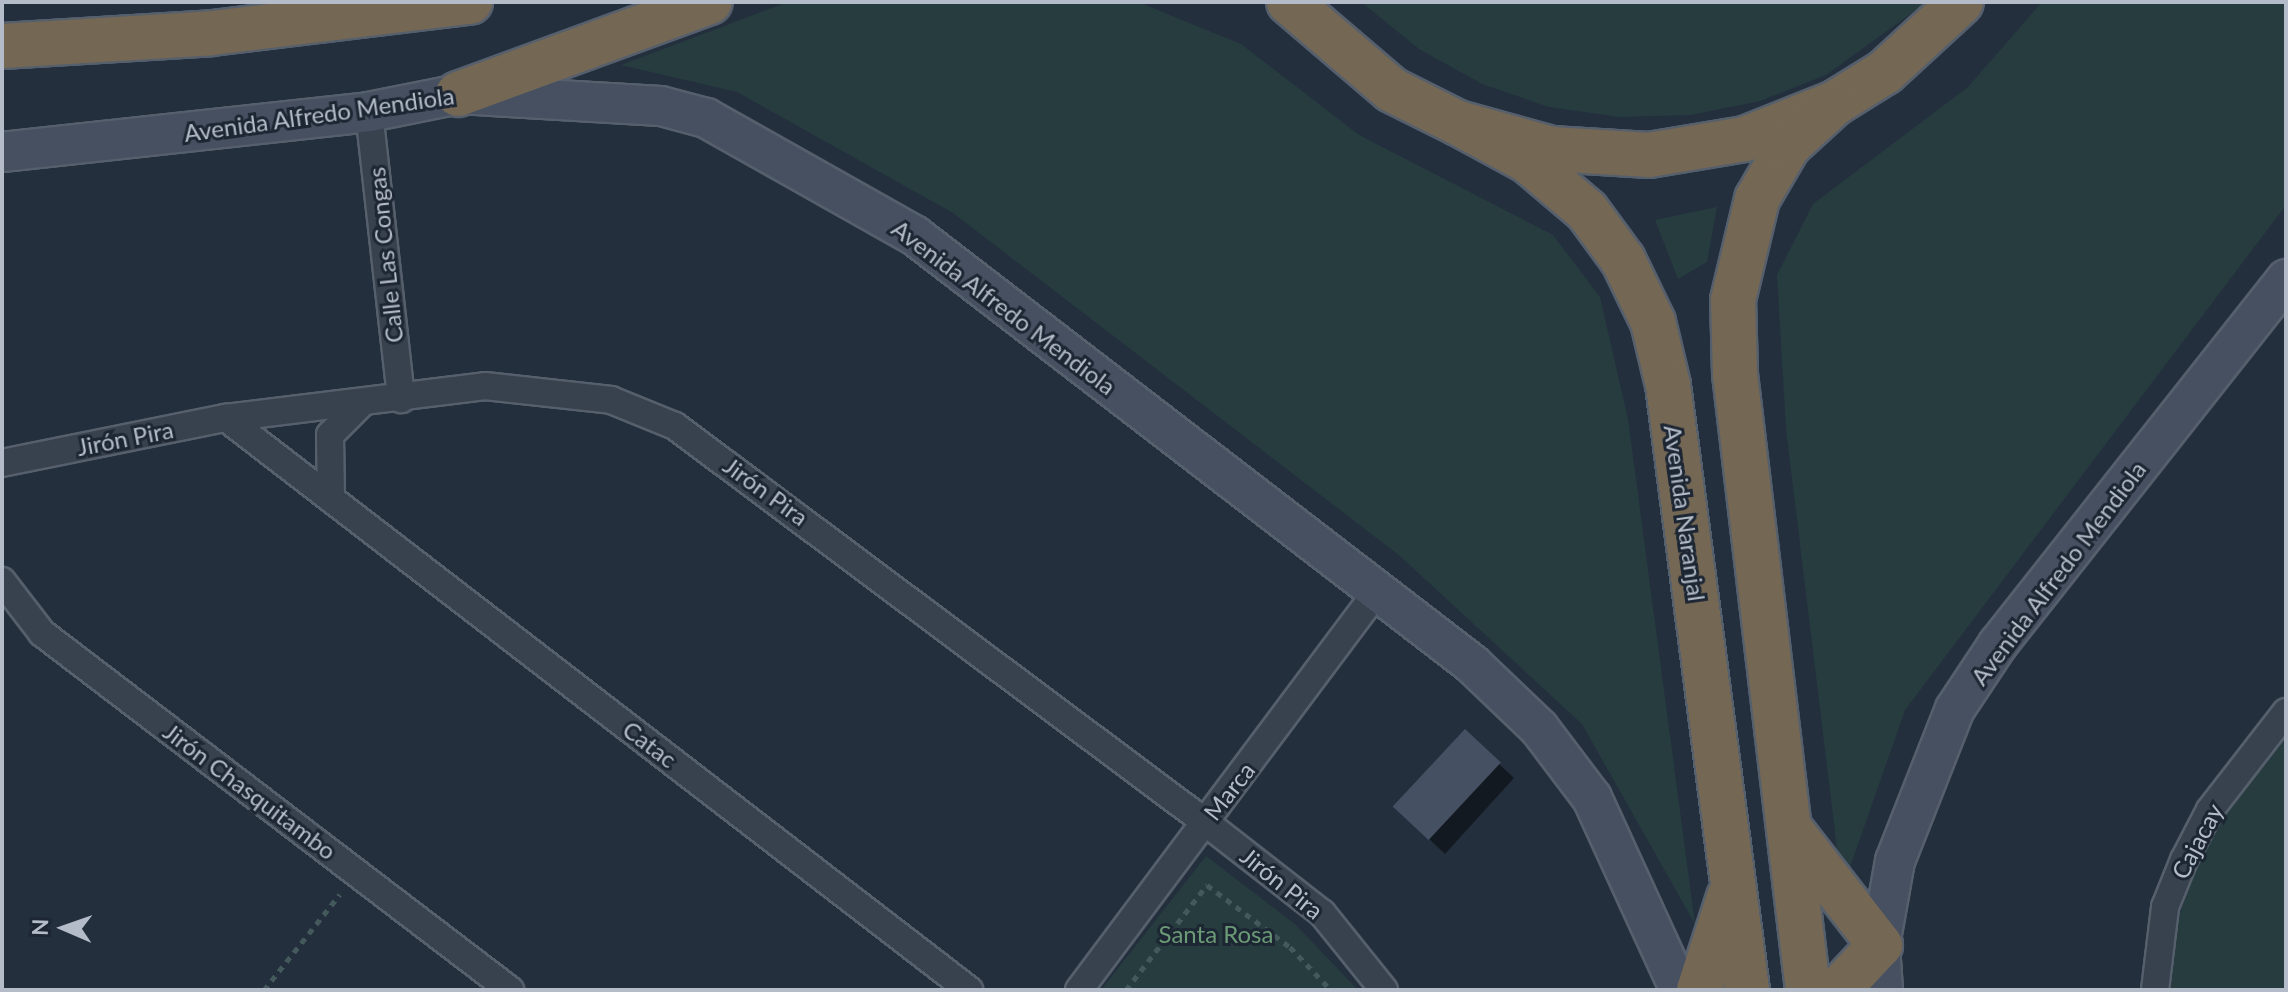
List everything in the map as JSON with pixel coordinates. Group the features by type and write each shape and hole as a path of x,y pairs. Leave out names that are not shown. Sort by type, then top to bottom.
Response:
{"highway":[{"path":"2,46 212,33 470,2"},
{"path":"458,94 710,2"},
{"path":"1289,2 1383,84 1458,123 1552,149 1649,155 1745,139 1835,103 1885,72 1961,2"},
{"path":"1808,990 1735,374 1733,300 1757,199 1788,146 1835,103"},
{"name":"Avenida Naranjal","path":"1458,123 1528,161 1587,211 1623,260 1653,322 1668,385 1747,990"},
{"path":"1790,829 1880,945 1838,990"},
{"path":"1699,990 1733,883"}],"main road":[{"name":"Avenida Alfredo Mendiola","path":"2,152 369,112 458,94 661,106 706,118 914,235 1472,664 1539,728 1592,798 1657,932 1680,990"},
{"name":"Avenida Alfredo Mendiola","path":"1880,945 1895,861 1955,709 1998,644 2286,279"},
{"path":"1880,945 1883,990"}],"street":[{"name":"Calle Las Congas","path":"369,112 401,399"},
{"name":"Jirón Pira","path":"2,463 226,418 401,399 485,386 557,390 611,400 675,426 1205,822 1322,913 1384,990"},
{"path":"331,499 330,435 362,403"},
{"name":"Catac","path":"226,418 969,990"},
{"name":"Jirón Chasquitambo","path":"2,581 42,633 510,990"},
{"name":"Marca","path":"1079,990 1377,591"},
{"name":"Cajacay","path":"2155,990 2165,907 2184,860 2210,810 2286,712"}],"path":[{"path":"264,990 357,873"},
{"path":"1126,990 1207,885 1290,947 1331,990"}],"green space":[{"path":"788,2 1138,2 1241,44 1359,135 1553,235 1600,297 1628,419 1695,924 1582,724 1400,556 953,213 737,92 621,65"},
{"path":"1361,2 1927,2 1826,75 1760,101 1690,115 1619,117 1549,107 1482,84 1419,49"},
{"path":"2042,2 2286,2 2286,205 1905,710 1842,890 1786,429 1777,275 1813,204 1968,87"},
{"path":"1717,207 1707,262 1678,279 1655,220"},
{"path":"2286,738 2286,990 2170,990 2177,922 2195,871 2225,815"},
{"name":"Santa Rosa","path":"1206,856 1295,924 1358,990 1101,990"}],"building":[{"path":"1465,729 1501,762 1429,840 1393,807"}]}
